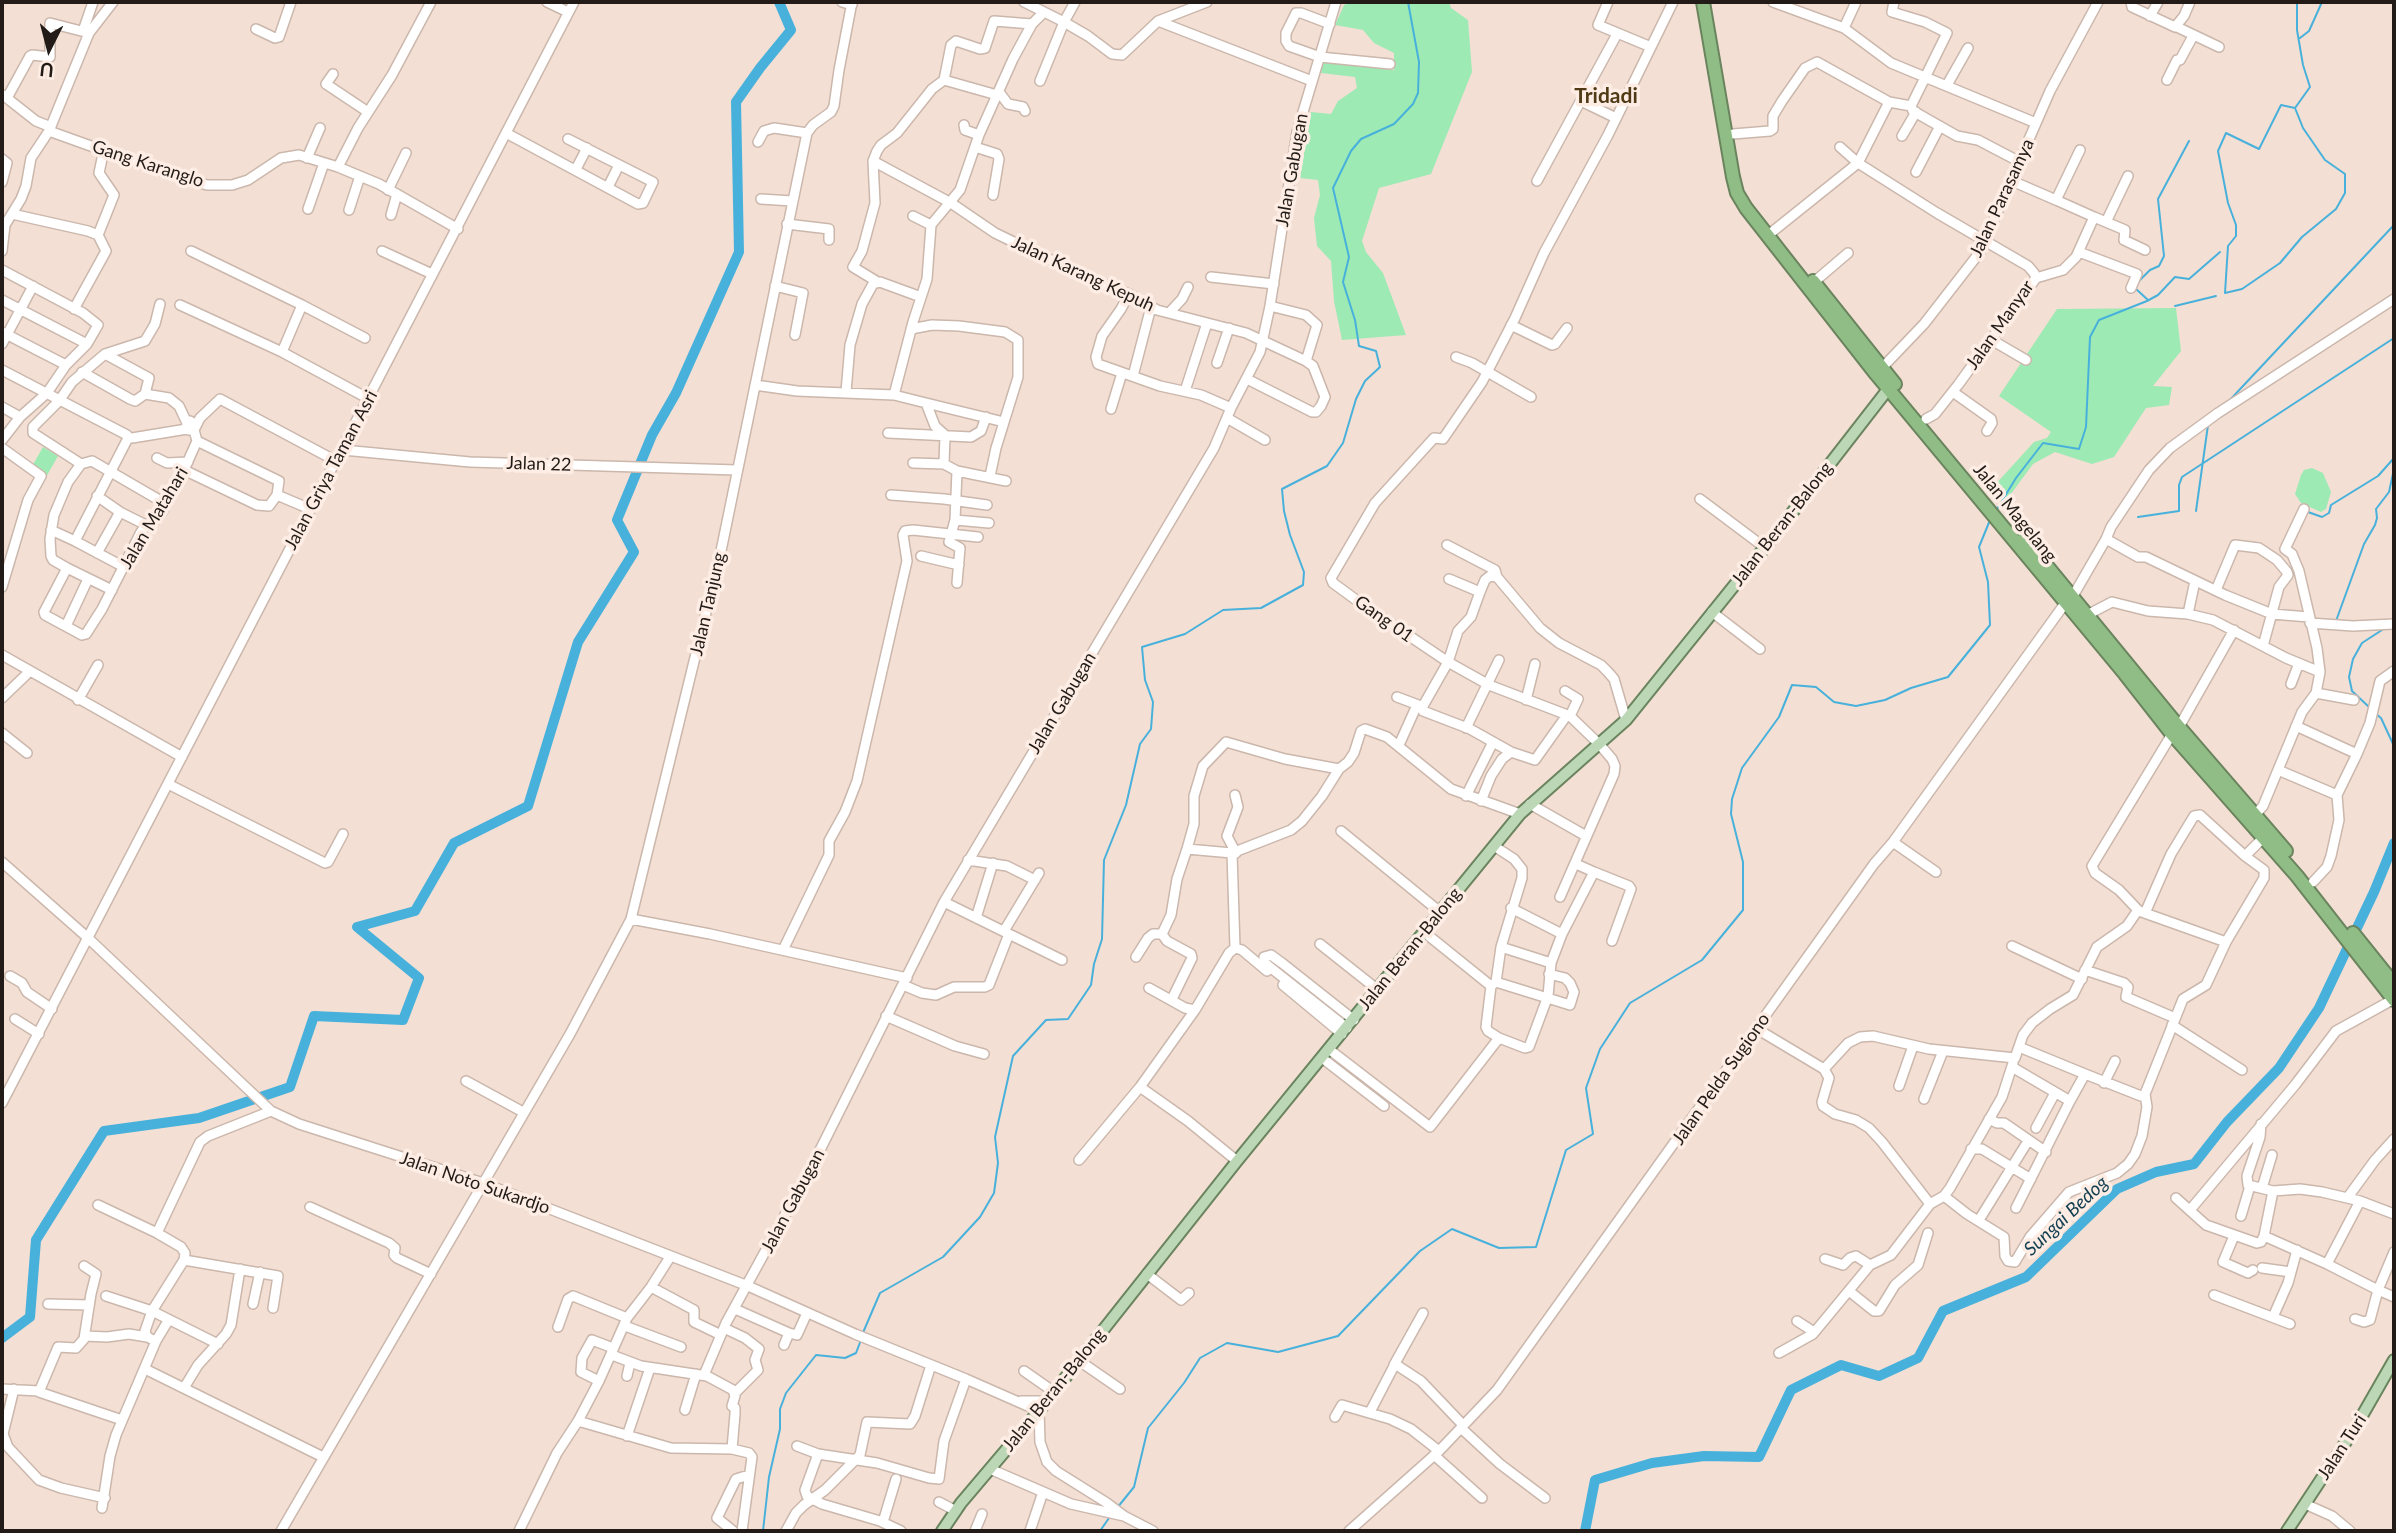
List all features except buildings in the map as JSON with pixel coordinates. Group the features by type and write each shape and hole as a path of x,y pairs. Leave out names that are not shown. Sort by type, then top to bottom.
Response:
{"highway":[{"name":"Jalan Magelang","path":"1703,2 1737,193 1762,229 1890,385 2069,599 2087,615 2175,730"},
{"name":"Jalan Magelang","path":"1710,2 1740,174 1746,192 1772,232 1814,282 1879,371"},
{"name":"Jalan Magelang","path":"1890,385 1926,419 2175,730 2313,882 2340,923"},
{"name":"Jalan Magelang","path":"2196,754 2262,839 2394,984"},
{"name":"Jalan Magelang","path":"2364,952 2394,1000"}],"main road":[{"name":"Jalan Beran-Balong","path":"942,1531 1237,1161 1520,814 1626,720 1890,385"},
{"name":"Jalan Turi","path":"2287,1531 2355,1428 2394,1360"}],"street":[{"path":"2,251 3,225 12,214 26,186 30,158 50,129 86,32 93,2"},
{"path":"86,32 113,2"},
{"path":"256,29 275,38 279,37 291,2"},
{"path":"338,167 431,2"},
{"path":"547,2 569,12"},
{"name":"Jalan Griya Taman Asri","path":"2,1103 310,509 332,459 342,450 574,2"},
{"path":"758,142 764,131 774,128 807,133 831,112 852,3 842,2"},
{"path":"1024,2 1064,22 1117,56 1126,52 1158,21 1207,2"},
{"path":"1040,81 1075,2"},
{"name":"Jalan Gabugan","path":"685,1410 700,1374 813,1164 944,902 1214,448 1247,379 1263,341 1297,132 1330,24 1333,2"},
{"path":"1608,2 1598,25 1651,47"},
{"path":"1487,372 1544,253 1616,118 1673,2"},
{"path":"1773,2 1844,28 1891,63 2036,123"},
{"path":"1844,28 1856,2"},
{"path":"1894,2 1892,12 1925,22 1947,33 1902,136"},
{"name":"Jalan Parasamya","path":"1879,371 1924,324 1986,242 2050,91 2098,2"},
{"path":"2131,2 2132,7 2219,47"},
{"path":"2150,16 2158,2"},
{"path":"2177,27 2190,2"},
{"path":"894,395 929,269 931,225 960,190 979,135 998,93 1032,24 1044,12"},
{"path":"1330,24 1296,13 1286,33 1289,46 1320,57 1390,64"},
{"path":"921,297 876,281 853,267 862,251 876,203 873,161 881,145 897,134 924,99 944,80 949,49 956,41 980,49 985,48 994,21 1032,24"},
{"path":"1158,21 1312,81"},
{"path":"4,96 32,55 50,57 52,23 86,32"},
{"path":"1537,181 1616,34"},
{"path":"2167,80 2193,36"},
{"path":"1947,85 1968,48"},
{"path":"1733,134 1762,133 1773,129 1773,116 1782,101 1805,68 1817,62 1889,102 1914,109 1962,138 1978,140 2020,162"},
{"path":"333,74 326,84 368,112"},
{"path":"944,80 998,93 1008,104 1023,107 1025,111"},
{"name":"Gang Karanglo","path":"4,96 50,129 152,168 205,184 232,185 248,180 281,158 290,155 307,158"},
{"path":"1581,101 1616,118"},
{"path":"1772,232 1858,163 1889,102"},
{"path":"964,125 965,130 979,135"},
{"path":"1916,172 1940,126"},
{"path":"320,128 307,158 360,176 458,229"},
{"path":"506,133 638,204 643,203 653,182 568,139"},
{"name":"Jalan Tanjung","path":"281,1531 570,1034 631,919 715,578 807,133"},
{"path":"975,147 997,154 999,159 993,195"},
{"name":"Jalan Manyar","path":"1840,147 1858,163 2028,266 2034,273 2035,278 1953,391 1934,414 1926,419"},
{"path":"576,169 587,148"},
{"path":"98,235 114,195 99,173 104,149"},
{"path":"2056,200 2080,150"},
{"path":"391,215 393,192 406,153"},
{"path":"2,159 7,163 2,182"},
{"name":"Jalan Karang Kepuh","path":"873,161 951,203 995,233 1151,307 1229,328 1306,361"},
{"path":"308,209 324,163"},
{"path":"608,187 619,165"},
{"path":"349,210 360,176"},
{"path":"2106,222 2128,176"},
{"path":"2012,181 2125,230 2124,240 2145,250"},
{"path":"761,199 792,201"},
{"path":"12,214 88,230 98,235 106,251 74,309"},
{"path":"913,216 931,225"},
{"path":"2035,278 2063,270 2080,252 2094,217"},
{"path":"787,224 829,229 830,240"},
{"path":"191,251 365,338"},
{"path":"382,251 432,274"},
{"path":"2080,252 2137,274 2132,288"},
{"path":"1814,282 1848,253"},
{"path":"2,270 98,324 88,344 66,365 53,397 36,423 33,433 81,464"},
{"path":"1211,277 1273,284"},
{"path":"846,392 850,345 862,304 876,281"},
{"path":"2,344 4,333 33,286"},
{"path":"775,286 803,293 795,335"},
{"path":"1169,313 1182,299 1188,287"},
{"path":"1129,295 1102,336 1096,356 1098,364 1231,408"},
{"name":"Jalan Pelda Sugiono","path":"1350,1531 1437,1453 1497,1390 1874,864 1893,842 2069,599 2106,539 2110,527 2149,470 2181,438 2394,299"},
{"path":"2,300 88,344"},
{"path":"2,440 20,417 53,397 105,354 145,341 155,324 160,304"},
{"path":"180,305 282,352 369,399"},
{"path":"282,352 302,305"},
{"path":"1247,379 1299,407 1316,412 1325,397 1314,366 1306,361 1317,325 1306,315 1270,306"},
{"path":"1133,376 1151,307"},
{"path":"1185,391 1206,323"},
{"path":"1511,325 1552,345 1567,328"},
{"path":"911,329 959,326 1004,332 1018,340 1018,377 990,476"},
{"path":"1217,363 1229,328"},
{"path":"4,333 66,365"},
{"path":"1990,339 2026,360"},
{"path":"82,372 135,401 145,394 149,378 105,354"},
{"path":"1456,357 1531,397"},
{"path":"2,370 129,437 191,427 220,399 332,459"},
{"name":"Gang 01","path":"1487,372 1443,439 1434,438 1375,503 1331,580 1359,603 1448,662 1489,685 1568,716 1600,745"},
{"path":"1111,409 1122,373"},
{"path":"755,385 797,391 894,395 1004,422"},
{"path":"1953,391 1991,419 1992,423 1987,431"},
{"path":"145,394 163,396 179,406 197,441 279,481 278,495 269,506 257,505 186,466 167,463 157,458"},
{"path":"926,403 935,426 945,435 944,464"},
{"path":"2,407 20,417"},
{"path":"888,433 971,436 981,431 986,417"},
{"path":"1227,418 1265,440"},
{"path":"75,541 129,437"},
{"name":"Jalan Matahari","path":"66,626 85,635 96,620 122,566 146,525 157,519 166,504 197,441"},
{"path":"2,587 28,500 41,476 4,450"},
{"name":"Jalan 22","path":"342,450 470,462 737,470"},
{"path":"111,590 67,568 51,556 51,530 64,490 81,464 92,461 166,504"},
{"path":"913,463 944,464 957,471 1006,481"},
{"path":"957,471 956,520 949,542 960,548 957,583"},
{"path":"278,495 310,509"},
{"path":"891,495 987,505"},
{"path":"97,496 146,525"},
{"path":"1700,499 1764,547"},
{"path":"2253,816 2263,806 2302,712 2316,693 2320,672 2317,648 2296,561 2285,549 2304,509"},
{"path":"97,553 120,512"},
{"path":"956,520 989,523"},
{"path":"51,530 122,566"},
{"path":"783,950 829,855 829,841 845,812 857,781 907,555 903,535 905,531 978,537"},
{"path":"2106,539 2138,556 2146,557 2272,614 2366,626 2394,624"},
{"path":"1447,545 1491,568 1540,628 1559,643 1601,665 1614,679 1626,720"},
{"path":"2216,590 2234,546 2259,548 2277,560 2288,575 2279,587 2263,646"},
{"path":"921,556 959,565"},
{"path":"67,568 44,613 66,626 88,579"},
{"path":"1399,746 1448,662 1458,631 1471,617 1485,580 1490,576 1497,577"},
{"path":"1449,579 1480,592"},
{"path":"2188,614 2195,581"},
{"path":"2087,615 2112,602 2148,611 2188,614 2213,620 2320,672"},
{"path":"1712,612 1760,649"},
{"path":"2226,942 2141,912 2119,890 2095,873 2092,866 2234,630"},
{"path":"2,655 182,757"},
{"path":"1466,728 1499,660"},
{"path":"2291,684 2299,663"},
{"path":"1527,700 1535,664"},
{"path":"78,700 98,665"},
{"path":"2,698 29,671"},
{"path":"2313,882 2327,867 2331,856 2340,811 2337,795 2370,723 2380,681 2394,671"},
{"path":"1396,697 1420,706 1425,712 1466,728 1511,752 1535,760 1578,699 1565,691"},
{"path":"2316,693 2354,700"},
{"path":"2296,726 2357,754"},
{"path":"1187,849 1234,853 1297,825 1354,752 1361,731 1365,729 1387,737 1451,789 1520,814"},
{"path":"2,733 27,753"},
{"path":"1162,934 1171,915 1177,879 1194,824 1194,796 1203,766 1226,742 1285,759 1339,769"},
{"path":"1466,796 1493,742"},
{"path":"1560,897 1614,774 1615,766 1600,745"},
{"path":"1481,801 1497,764 1511,752"},
{"path":"2277,770 2337,795"},
{"path":"168,784 325,863 343,834"},
{"path":"1235,795 1238,807 1227,836 1234,853 1235,948"},
{"path":"1530,804 1586,836"},
{"path":"1779,1353 1808,1338 1870,1265 1891,1255 1930,1204 1944,1196 2002,1097 2022,1035 2032,1023 2073,995 2097,947 2127,926 2141,912 2194,816 2200,815 2264,870 2264,878 2226,942 2206,985 2183,999 2145,1094 2147,1107 2142,1136 2135,1154 2118,1173 2069,1192 2031,1237 2017,1260 2011,1262 2006,1259 2004,1237 1950,1203 1944,1196"},
{"path":"1340,831 1440,912"},
{"path":"2245,856 2262,839"},
{"path":"1893,842 1936,872"},
{"path":"1494,846 1514,859 1522,869 1522,878 1511,908 1486,1027 1499,1038 1525,1048 1529,1047 1548,996 1551,963 1562,934 1594,872"},
{"path":"631,919 783,950 905,982 922,993 936,995 959,987 987,987 1007,933 1037,876 1007,866 968,860"},
{"name":"Jalan Noto Sukardjo","path":"2,862 88,938 271,1111 299,1124 483,1182 748,1286 1039,1411"},
{"path":"976,918 993,863"},
{"path":"1576,864 1631,889 1612,942"},
{"path":"944,902 1062,960"},
{"path":"1511,908 1562,934"},
{"path":"1424,932 1494,984 1548,996 1567,1006 1572,1003 1570,982 1549,974"},
{"path":"1136,957 1148,938 1153,934 1162,934"},
{"path":"1162,934 1167,942 1189,953 1192,958 1172,999"},
{"path":"1320,944 1377,990"},
{"path":"2012,946 2084,975 2128,986 2126,997 2173,1022 2242,1070"},
{"path":"1502,947 1551,963"},
{"path":"1079,1160 1140,1087 1195,1010 1229,953 1235,948"},
{"path":"1235,948 1242,950 1347,1027"},
{"path":"1270,955 1282,963 1347,1027 1266,964 1264,957 1270,955"},
{"path":"10,975 22,983 27,992 52,1009"},
{"path":"1149,988 1185,1008 1195,1010"},
{"path":"2190,1210 2295,1085 2336,1031 2394,1000"},
{"path":"886,1016 955,1046 985,1054"},
{"path":"15,1019 39,1034"},
{"path":"1757,1029 1824,1069 1829,1078 1823,1106 1869,1128 1930,1204"},
{"path":"1824,1069 1848,1043 1860,1037 1874,1036 1913,1046 2013,1062 2054,1093 2070,1101"},
{"path":"1326,1054 1429,1128 1499,1038"},
{"path":"1899,1086 1913,1046"},
{"path":"2019,1047 2104,1083 2141,1096 2145,1094"},
{"path":"1924,1099 1944,1051"},
{"path":"1326,1054 1384,1106"},
{"path":"2104,1083 2115,1062"},
{"path":"2016,1208 2085,1074"},
{"path":"467,1081 523,1112"},
{"path":"1140,1087 1237,1161"},
{"path":"2036,1128 2054,1093"},
{"path":"157,1233 200,1142 271,1111"},
{"path":"1989,1119 2004,1123 2046,1152"},
{"path":"2241,1216 2250,1186 2247,1176 2260,1137 2261,1123"},
{"path":"2348,1197 2394,1139"},
{"path":"1979,1220 2028,1141"},
{"path":"1971,1149 1982,1149 2031,1179"},
{"path":"2262,1188 2272,1155"},
{"path":"2250,1186 2273,1191 2300,1189 2348,1197 2394,1214"},
{"path":"2176,1198 2206,1225 2257,1243 2263,1236 2273,1191"},
{"path":"2327,1264 2360,1201"},
{"path":"98,1205 157,1233 181,1247 185,1253 184,1260 152,1311 145,1331 151,1339"},
{"path":"310,1207 389,1243 395,1248 394,1257 431,1274"},
{"path":"1849,1291 1874,1311 1879,1311 1895,1285 1918,1265 1928,1233"},
{"path":"2234,1236 2223,1262 2246,1272 2257,1269 2291,1272"},
{"path":"2263,1236 2394,1297"},
{"path":"2273,1317 2297,1250"},
{"path":"2355,1320 2370,1320 2378,1290 2394,1252"},
{"path":"1825,1259 1843,1265 1856,1256 1870,1265"},
{"path":"519,1531 557,1453 599,1381 626,1322 670,1257"},
{"path":"184,1260 279,1277 273,1308"},
{"path":"39,1391 58,1347 76,1348 82,1344 85,1336 96,1274 84,1266"},
{"path":"184,1388 198,1365 226,1334 233,1318 240,1269"},
{"path":"253,1304 260,1272"},
{"path":"1147,1274 1181,1300 1189,1293"},
{"path":"651,1287 694,1310 694,1322 745,1338 759,1349 755,1360 758,1370 735,1392 732,1404 735,1410 732,1449"},
{"path":"2214,1295 2290,1324"},
{"path":"106,1296 152,1311 218,1344"},
{"path":"558,1327 568,1298 572,1296 599,1305 626,1322 681,1347"},
{"path":"48,1304 89,1305"},
{"path":"735,1309 797,1335 807,1313"},
{"path":"1370,1412 1423,1313"},
{"path":"102,1508 110,1456 122,1420 145,1368 151,1339 168,1321"},
{"path":"1797,1321 1814,1332"},
{"path":"784,1345 789,1333"},
{"path":"85,1336 129,1334 151,1339"},
{"path":"599,1381 581,1372 582,1358 592,1340 630,1363 700,1374 735,1392"},
{"path":"1078,1360 1120,1389"},
{"path":"626,1376 630,1363"},
{"path":"786,1531 796,1513 825,1490 862,1452 867,1422 910,1424 931,1365"},
{"path":"1394,1365 1421,1381 1500,1464 1545,1498"},
{"path":"145,1368 323,1457"},
{"path":"627,1436 650,1368"},
{"path":"1024,1371 1052,1395"},
{"path":"797,1446 818,1454 877,1463 939,1479 944,1441 966,1379"},
{"path":"2,1388 39,1391 61,1401 122,1420"},
{"path":"13,1389 3,1434 8,1447 39,1480 105,1498"},
{"name":"Jalan Noto Sukardjo","path":"1016,1401 1034,1401 1052,1395"},
{"path":"1335,1417 1342,1405 1370,1412 1411,1429 1482,1498"},
{"path":"1039,1411 1040,1442 1047,1462 1138,1528 1153,1531"},
{"path":"578,1421 671,1448 745,1450 751,1455 743,1531"},
{"path":"818,1454 804,1490 811,1499 901,1531"},
{"path":"990,1469 1090,1510 1124,1516"},
{"path":"733,1531 717,1518 736,1479 749,1475"},
{"path":"884,1526 896,1479"},
{"path":"1030,1531 1043,1492"},
{"path":"939,1502 956,1511"},
{"path":"2305,1504 2332,1516 2350,1531"},
{"path":"975,1531 982,1514"}],"green space":[{"path":"1353,2 1449,2 1451,8 1468,20 1472,72 1431,174 1379,188 1362,241 1366,252 1383,273 1406,335 1342,340 1334,301 1331,261 1317,246 1314,218 1320,195 1318,180 1300,178 1311,112 1331,114 1338,101 1357,88 1355,77 1321,73 1323,61 1394,70 1394,53 1374,43 1363,30 1335,25 1344,5"},
{"path":"2176,308 2181,351 2153,386 2172,387 2169,405 2146,408 2114,457 2092,464 2055,452 2033,464 2008,498 2000,494 1993,487 2034,442 2047,438 2051,432 1999,396 2057,309"},
{"path":"43,447 58,456 46,477 31,468"},
{"path":"2312,468 2323,473 2331,492 2326,509 2321,512 2301,503 2295,494 2304,470"}],"waterway":[{"path":"2,1338 30,1317 36,1240 104,1131 199,1118 290,1087 314,1016 403,1020 419,978 357,927 415,911 454,843 528,806 578,642 634,552 617,520 652,435 676,393 739,252 736,102 791,30 779,2"},
{"path":"862,1335 880,1293 943,1257 980,1217 994,1193 998,1163 995,1137 1013,1056 1046,1020 1068,1019 1091,985 1102,939 1104,860 1126,805 1140,744 1151,729 1153,702 1145,680 1142,647 1185,634 1223,610 1261,608 1303,585 1304,572 1290,535 1282,489 1327,466 1343,443 1356,399 1365,381 1380,367 1376,351 1359,346 1355,320 1343,282 1349,257 1333,188 1351,151 1361,139 1394,124 1413,104 1418,93 1419,62 1408,2"},
{"path":"2295,108 2281,105 2259,149 2226,133 2218,151 2228,203 2236,225 2236,236 2228,246 2225,293 2242,289 2280,263 2302,237 2336,209 2345,193 2345,174 2325,160 2303,128 2295,108 2310,87 2297,30 2297,2"},
{"path":"2300,38 2309,31 2322,2"},
{"path":"2139,281 2150,270 2159,266 2164,256 2158,199 2189,141"},
{"path":"2228,402 2394,225"},
{"path":"1997,509 2016,478 2043,443 2079,449 2086,427 2090,337 2099,320 2158,295 2175,277 2189,279 2220,252"},
{"path":"2136,289 2148,300"},
{"path":"2175,306 2216,296"},
{"path":"2138,517 2179,511 2179,485 2182,477 2394,338"},
{"path":"2196,511 2208,425"},
{"path":"2308,512 2322,517 2329,513 2331,505 2378,476 2394,458"},
{"path":"2336,621 2364,544 2375,525 2376,509 2389,492 2394,469"},
{"path":"1117,1508 1134,1487 1148,1428 1200,1358 1227,1343 1278,1352 1338,1336 1420,1251 1452,1229 1499,1248 1536,1247 1566,1150 1593,1134 1586,1088 1600,1049 1630,1003 1702,960 1743,910 1743,862 1731,814 1732,799 1742,768 1779,717 1792,685 1816,687 1834,702 1856,706 1885,700 1911,688 1948,677 1990,625 1988,582 1979,547 1990,520"},
{"path":"2369,707 2352,691 2349,677 2353,659 2362,643 2382,630 2380,628"},
{"path":"2376,714 2381,718 2394,746"},
{"name":"Sungai Bedog","path":"1585,1531 1595,1480 1652,1463 1704,1456 1759,1457 1791,1390 1841,1365 1879,1376 1918,1358 1943,1311 2026,1277 2117,1189 2156,1172 2194,1164 2227,1122 2279,1068 2319,1008 2394,843"},
{"path":"763,1531 769,1477 780,1429 780,1409 786,1393 816,1355 845,1358 856,1353 861,1340"},
{"path":"1100,1531 1109,1518"}],"district":[{"name":"Tridadi","path":"1606,96"}]}
